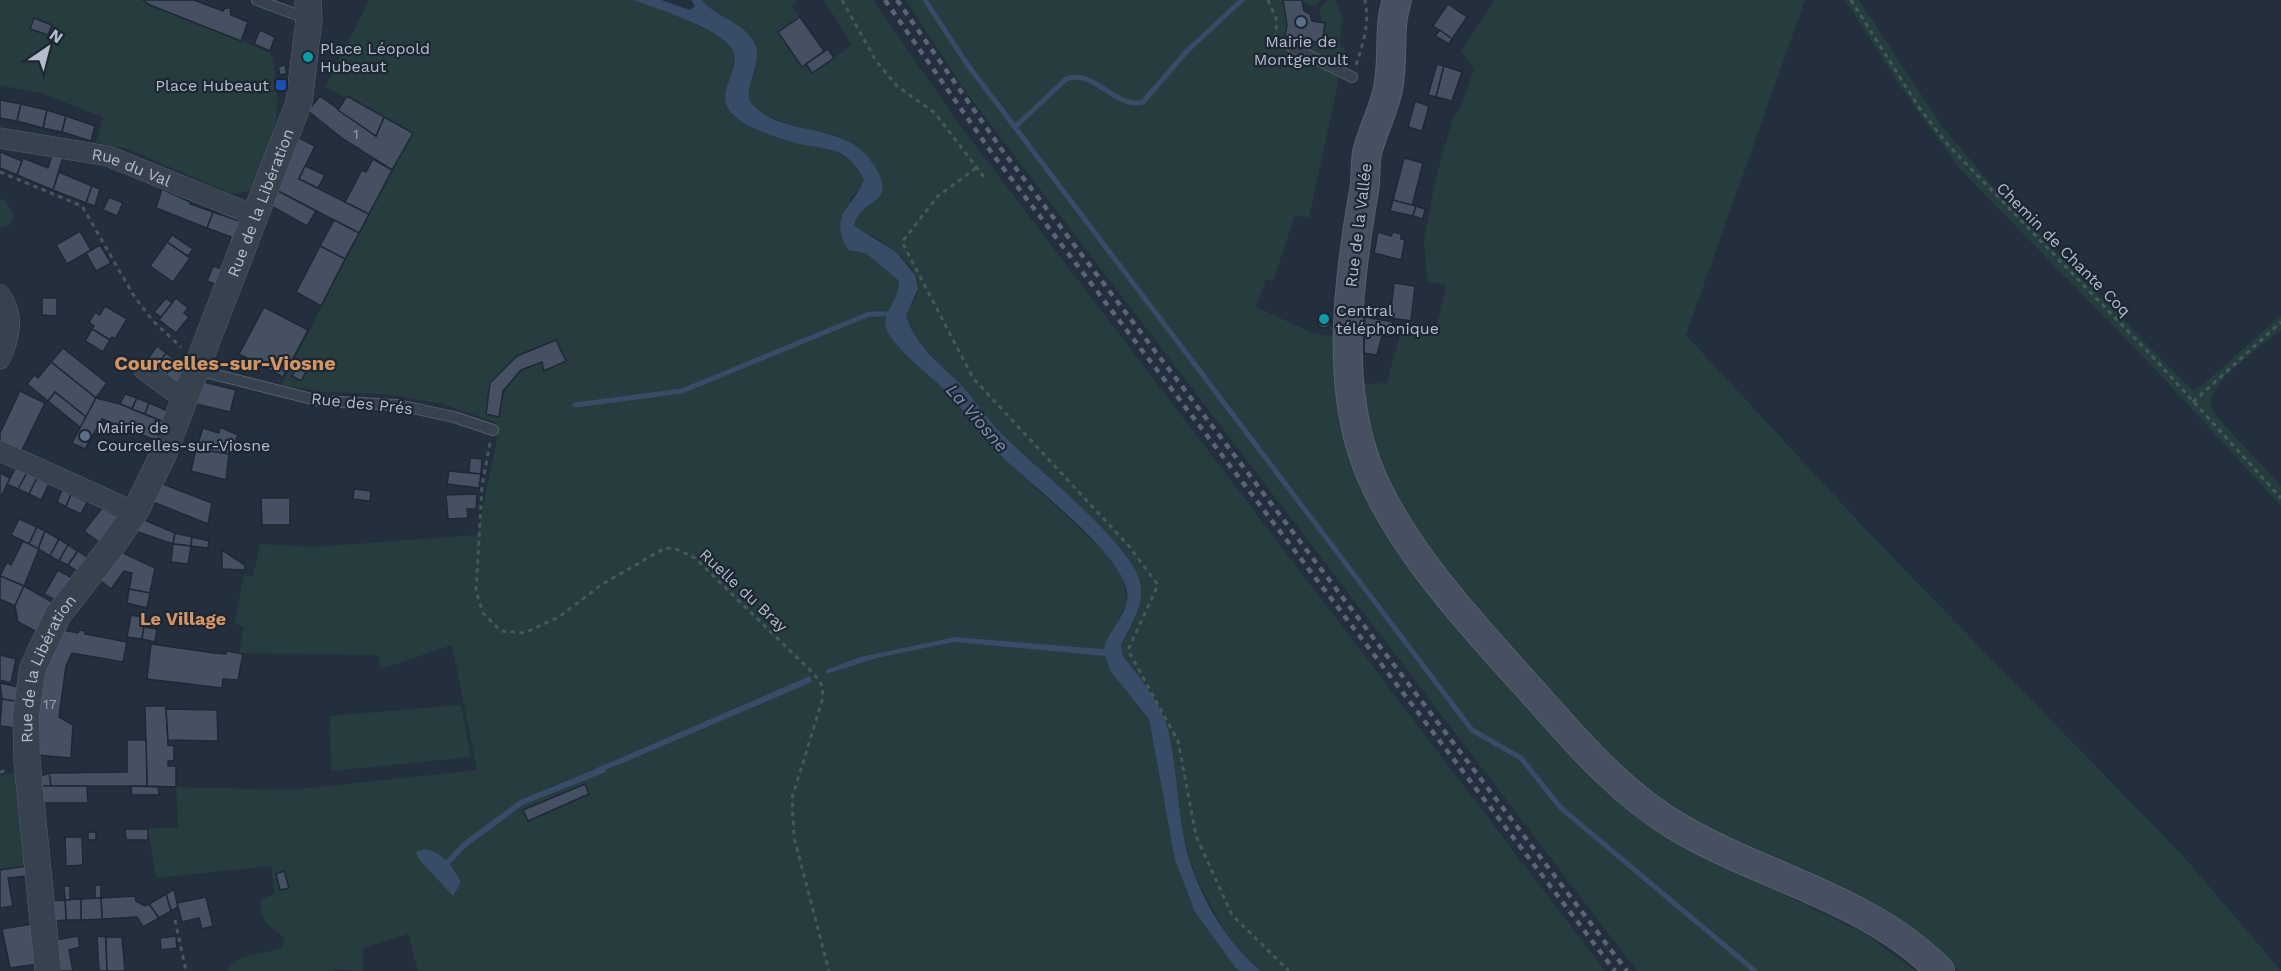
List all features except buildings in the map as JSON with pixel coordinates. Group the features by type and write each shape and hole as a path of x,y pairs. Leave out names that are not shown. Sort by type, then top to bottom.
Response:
{"main road":[{"name":"Rue de la Vallée","path":"1393,62 1392,33 1397,0"},
{"name":"Rue de la Vallée","path":"1406,0 1406,28 1393,62 1384,103 1375,121 1366,157 1365,183 1352,252 1348,337 1354,418 1360,443 1382,498 1419,556 1508,665 1576,741 1641,801 1698,839 1853,911 1900,939 1940,971"}],"street":[{"name":"Rue de la Libération","path":"48,971 27,761 26,714 33,667 58,615 112,546 135,512 163,455 299,102 308,10"},
{"name":"Rue du Val","path":"0,138 108,156 256,216"},
{"path":"0,295 10,318 9,333 0,359"},
{"path":"143,369 184,399"},
{"path":"0,451 135,512"}],"lane":[{"path":"257,0 308,10"},
{"path":"1292,47 1354,72"},
{"name":"Rue des Prés","path":"198,367 320,401 398,405 454,417 493,430"}],"path":[{"path":"842,0 883,69 897,86 935,113 984,177"},
{"path":"1268,0 1277,21 1274,46 1292,47"},
{"path":"1354,72 1365,38 1368,12 1365,0"},
{"name":"Chemin de Chante Coq","path":"1851,0 1918,106 1947,144 2193,402 2281,498"},
{"path":"976,168 938,196 902,242 973,378 1128,545 1158,585 1128,650 1178,741 1196,836 1233,915 1289,971"},
{"path":"0,172 82,206 134,296 153,321 198,367"},
{"path":"2193,402 2281,322"},
{"name":"Ruelle du Bray","path":"493,430 482,486 476,591 483,613 501,631 524,633 559,617 601,585 641,561 665,548 676,549 695,558 814,674 823,687 822,701 792,798 794,837 829,971"},
{"path":"175,921 186,971"}],"green space":[{"path":"0,0 142,0 271,53 277,91 277,108 272,139 254,190 232,194 131,150 96,142 103,117 43,94 0,85"},
{"path":"369,0 634,0 681,17 725,42 732,51 734,61 726,93 726,103 730,113 766,133 804,145 833,150 849,159 864,180 861,188 850,199 854,252 867,254 899,281 898,293 886,328 894,341 952,396 996,451 1107,554 1123,576 1127,602 1104,649 955,637 860,657 826,670 828,674 877,658 954,642 1105,656 1111,672 1149,719 1175,860 1195,912 1240,971 418,971 408,934 363,948 363,971 339,969 333,971 227,971 238,960 282,947 285,939 263,918 260,907 261,900 275,894 271,866 156,878 148,829 178,827 176,787 291,790 477,770 452,645 381,669 378,655 239,653 244,626 234,624 244,575 253,577 260,544 314,547 477,535 497,440 495,422 442,404 385,394 326,392 281,385 412,133 325,87","holes":["557,341 566,361 544,371 542,362 522,371 506,389 499,417 487,414 490,383 517,356","603,766 605,772 523,805 464,848 449,864 456,870 431,849 446,860 520,800"]},
{"path":"702,0 796,0 797,2 792,6 800,17 778,32 812,73 852,45 824,0 873,0 962,128 1605,971 1261,971 1238,949 1223,928 1196,878 1183,836 1166,724 1123,656 1121,645 1138,611 1142,596 1141,582 1129,561 1041,470 1001,434 917,339 906,315 918,293 915,274 905,260 878,239 854,226 859,215 882,191 837,135 789,124 754,107 749,101 748,93 756,69 733,23 712,11"},
{"path":"906,0 1321,0 1316,6 1302,2 1304,11 1310,14 1313,21 1322,23 1319,9 1328,0 1336,0 1342,19 1340,47 1345,48 1341,68 1298,44 1296,39 1290,38 1290,45 1340,74 1309,218 1295,215 1273,281 1266,279 1256,307 1315,334 1335,337 1348,459 1366,500 1386,532 1487,661 1595,782 1660,834 1865,934 1916,971 1637,971 966,92"},
{"path":"1495,0 1805,0 1686,335 1872,536 2186,859 2281,971 1958,971 1941,951 1902,921 1695,826 1606,756 1512,652 1425,547 1375,461 1362,384 1387,383 1402,327 1436,329 1446,285 1427,282 1424,240 1435,182 1452,120 1462,105 1474,69 1461,51"},
{"path":"1845,0 1859,0 1942,126 1994,188 2190,388 2194,390 2203,385 2281,315 2281,330 2231,371 2215,390 2211,404 2216,416 2281,486 2281,506 2155,369 1959,168 1903,90"},
{"path":"0,199 6,201 14,215 10,225 0,228"},
{"path":"461,705 471,757 331,771 330,716"},
{"path":"18,771 27,866 0,870 0,776"}],"water":[{"name":"La Viosne","path":"634,0 661,0 690,10 695,6 691,0 702,0 746,32 756,47 756,62 749,93 752,104 766,115 782,122 851,143 865,154 877,170 882,192 860,213 854,226 896,252 915,275 918,289 906,315 915,335 1000,432 1102,528 1135,569 1141,586 1141,594 1135,616 1121,645 1123,656 1154,699 1167,726 1183,834 1187,853 1201,891 1234,943 1261,971 1240,971 1236,968 1195,912 1175,860 1149,719 1111,672 1105,656 954,642 877,658 827,674 826,670 860,657 955,637 1104,649 1126,606 1127,591 1121,575 1091,538 998,453 952,397 903,352 889,335 885,322 897,294 899,281 867,254 848,250 840,228 844,212 864,180 857,168 849,159 833,150 779,138 743,123 729,110 726,101 734,57 725,41 701,27"},
{"path":"810,676 812,682 618,765 616,760"},
{"path":"603,766 606,772 523,805 465,848 450,864 461,882 453,896 418,858 416,852 428,849 446,860 462,843 520,800"}],"waterway":[{"path":"925,0 967,64 1472,730 1521,758 1561,808 1755,971"},
{"path":"1015,127 1066,79 1076,77 1086,79 1123,100 1133,103 1143,102 1187,51 1242,0"},
{"path":"575,405 682,391 869,314 893,314"},
{"path":"598,770 623,760"}],"railway":[{"path":"885,0 994,156 1615,971"},
{"path":"897,0 1002,150 1627,971"}],"place":[{"name":"Mairie de Montgeroult","path":"1301,22"},
{"name":"Place Léopold Hubeaut","path":"308,57"},
{"name":"Place Hubeaut","path":"281,85"},
{"name":"Central téléphonique","path":"1324,319"},
{"name":"Mairie de Courcelles-sur-Viosne","path":"85,436"}],"district":[{"name":"Courcelles-sur-Viosne","path":"225,363"},
{"name":"Le Village","path":"183,619"}]}
